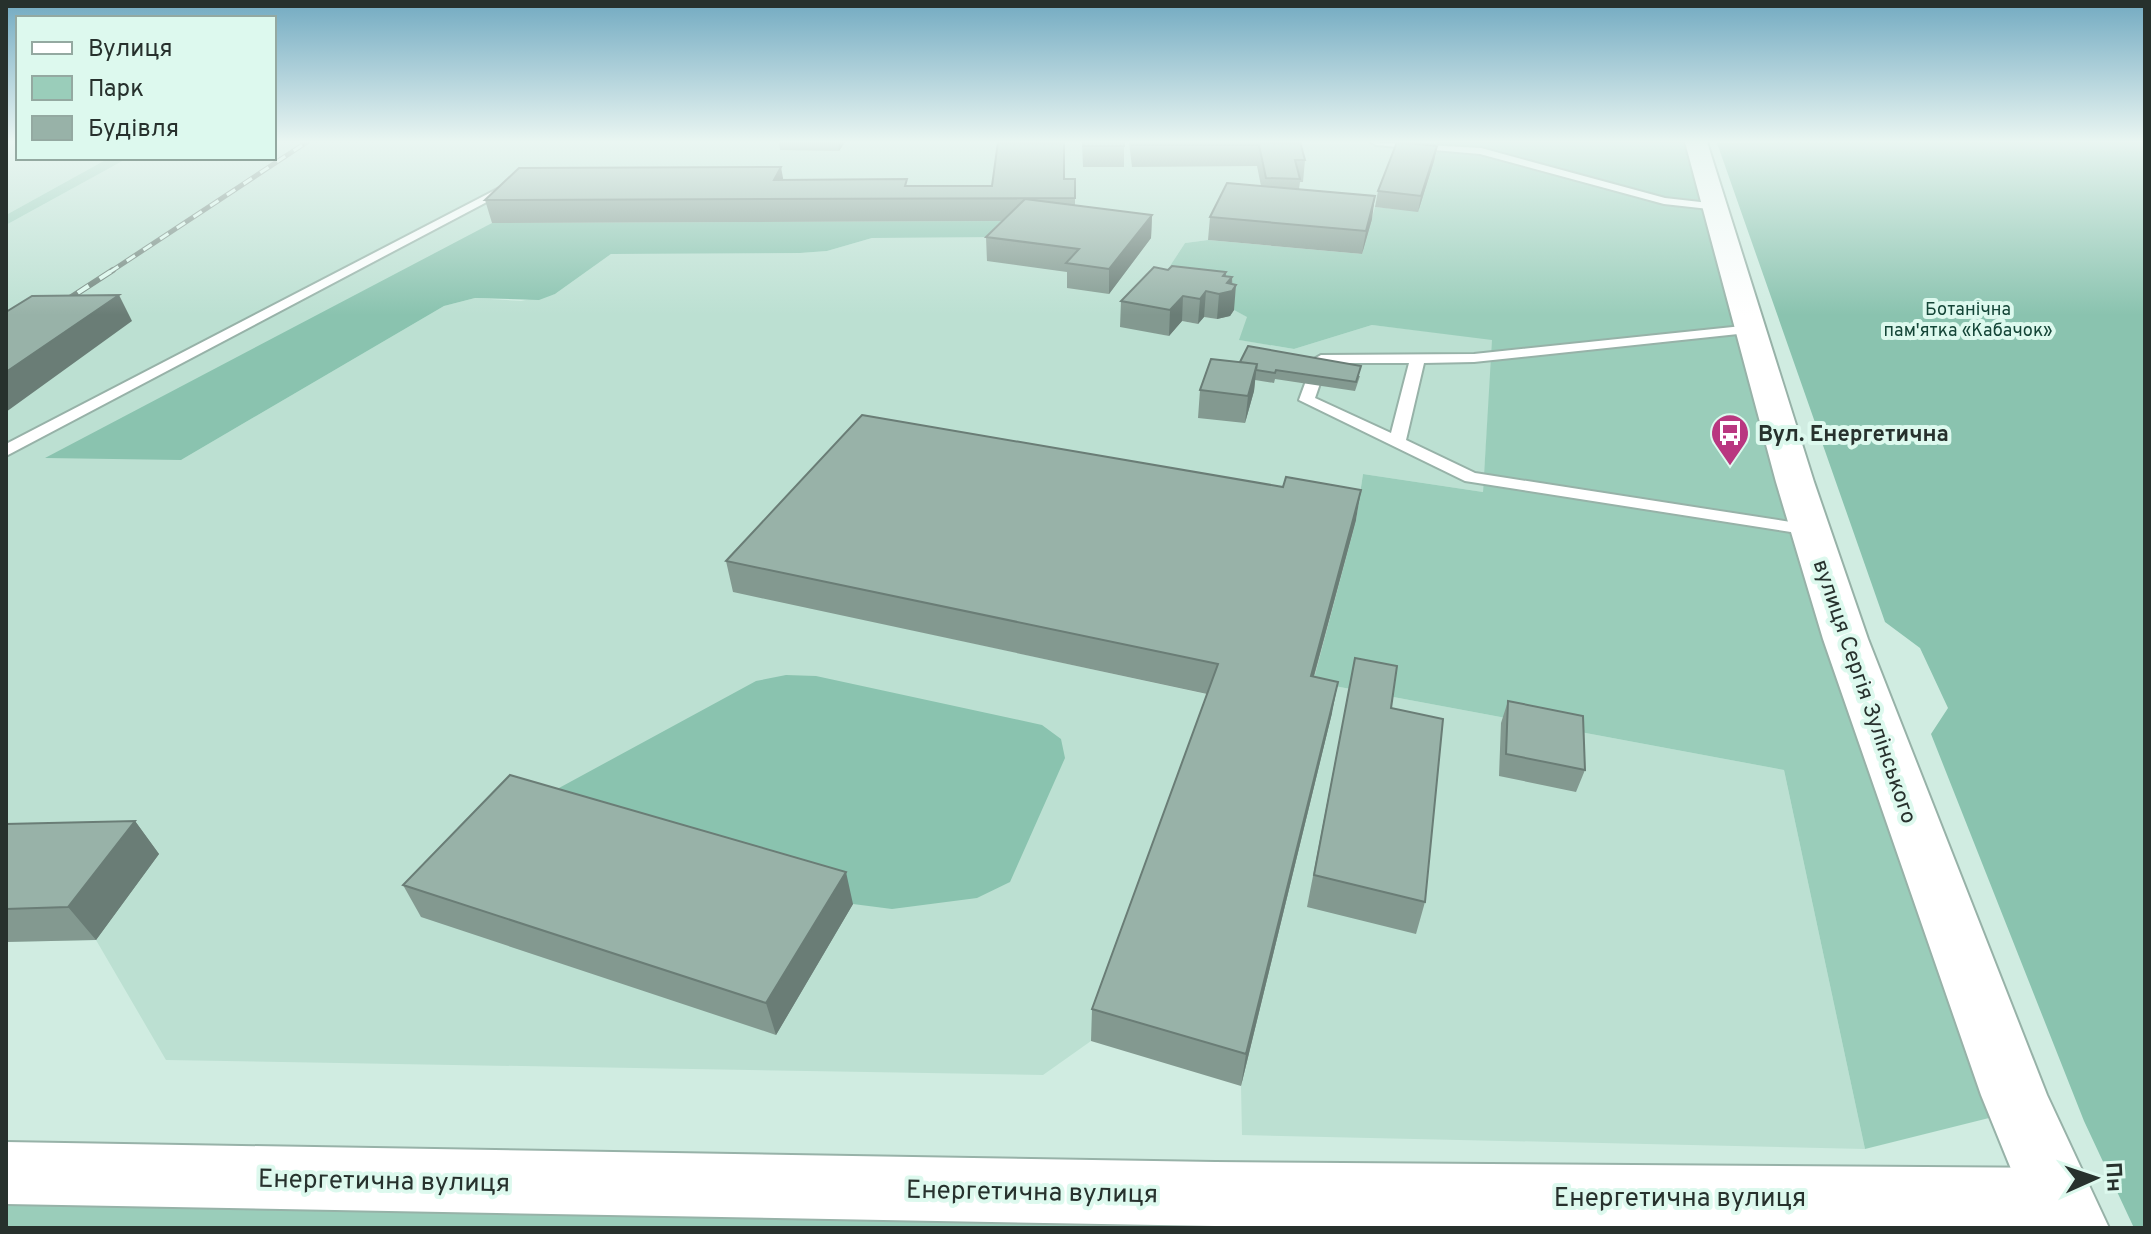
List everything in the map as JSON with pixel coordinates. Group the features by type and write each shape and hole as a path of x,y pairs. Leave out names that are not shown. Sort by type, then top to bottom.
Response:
{"street":[{"name":"вулиця Сергія Зулінського","path":"1715,200 1810,530 1908,813 2021,1110 2066,1214"},
{"name":"Енергетична вулиця","path":"6,1173 1216,1211 2066,1214"}],"lane":[{"path":"6,451 486,200"},
{"path":"1659,200 1718,207"},
{"path":"1752,329 1474,358 1321,359 1307,400 1471,477 1810,530"},
{"path":"1397,442 1418,358"}],"shaded area":[{"path":"6,200 34,200 6,215"},
{"path":"52,200 1379,200 1372,219 1225,205 1208,240 1185,243 1153,292 1121,326 1169,336 1182,321 1198,324 1204,317 1217,319 1230,316 1234,310 1248,317 1240,340 1294,349 1372,325 1493,339 1483,492 1363,474 1356,520 733,591 1215,696 1091,1041 1043,1075 166,1060 96,940 6,942 6,225","holes":["492,223 1011,237 872,238 827,251 800,253 611,254 555,294 521,301 475,298 444,306 181,460"]},
{"path":"1313,682 1784,770 1865,1149 1242,1135 1241,1086 1331,714"}],"green space":[{"path":"34,200 52,200 6,225 6,215"},
{"path":"1421,200 1715,200 2021,1110 1865,1149 1784,770 1313,682 1356,520 1363,474 1483,492 1492,340 1372,325 1294,349 1239,340 1247,317 1234,310 1153,292 1185,243 1208,240 1362,254 1375,207 1418,211"},
{"name":"Ботанічна пам'ятка «Кабачок»","path":"1737,200 2145,200 2145,1228 2134,1228 2084,1121 1931,734 1948,708 1920,648 1885,622"},
{"path":"1024,221 1011,237 872,238 827,251 800,253 611,254 555,294 539,300 475,298 444,306 181,460 45,458 492,223"},
{"path":"786,675 816,676 1042,725 1061,739 1065,758 1010,882 977,898 892,909 853,904 524,807 756,681"},
{"path":"6,1173 1872,1198 1887,1228 6,1228"}],"building":[{"path":"1024,200 1152,215 1109,269 1066,263 1079,249 986,237"},
{"path":"1219,200 1374,200 1366,231 1210,217"},
{"path":"1172,266 1226,272 1223,276 1232,277 1227,283 1236,285 1232,291 1219,294 1206,291 1200,299 1183,296 1170,310 1121,301 1154,267 1168,270"},
{"path":"119,295 6,372 6,312 32,296"},
{"path":"1248,346 1361,366 1356,382 1256,370 1257,364 1240,362"},
{"path":"1211,359 1257,364 1248,396 1200,390"},
{"path":"862,415 1283,487 1286,477 1361,490 1311,676 1338,682 1246,1054 1092,1009 1218,664 726,561"},
{"path":"1355,658 1397,666 1391,708 1443,719 1425,902 1314,875"},
{"path":"1508,701 1583,716 1585,770 1506,754"},
{"path":"510,775 846,872 766,1003 403,885"},
{"path":"135,821 68,907 6,909 6,824"}],"railway":[{"path":"110,272 220,200"},
{"path":"56,307 113,270"}],"place":[{"name":"Вул. Енергетична","path":"1730,467"}]}
